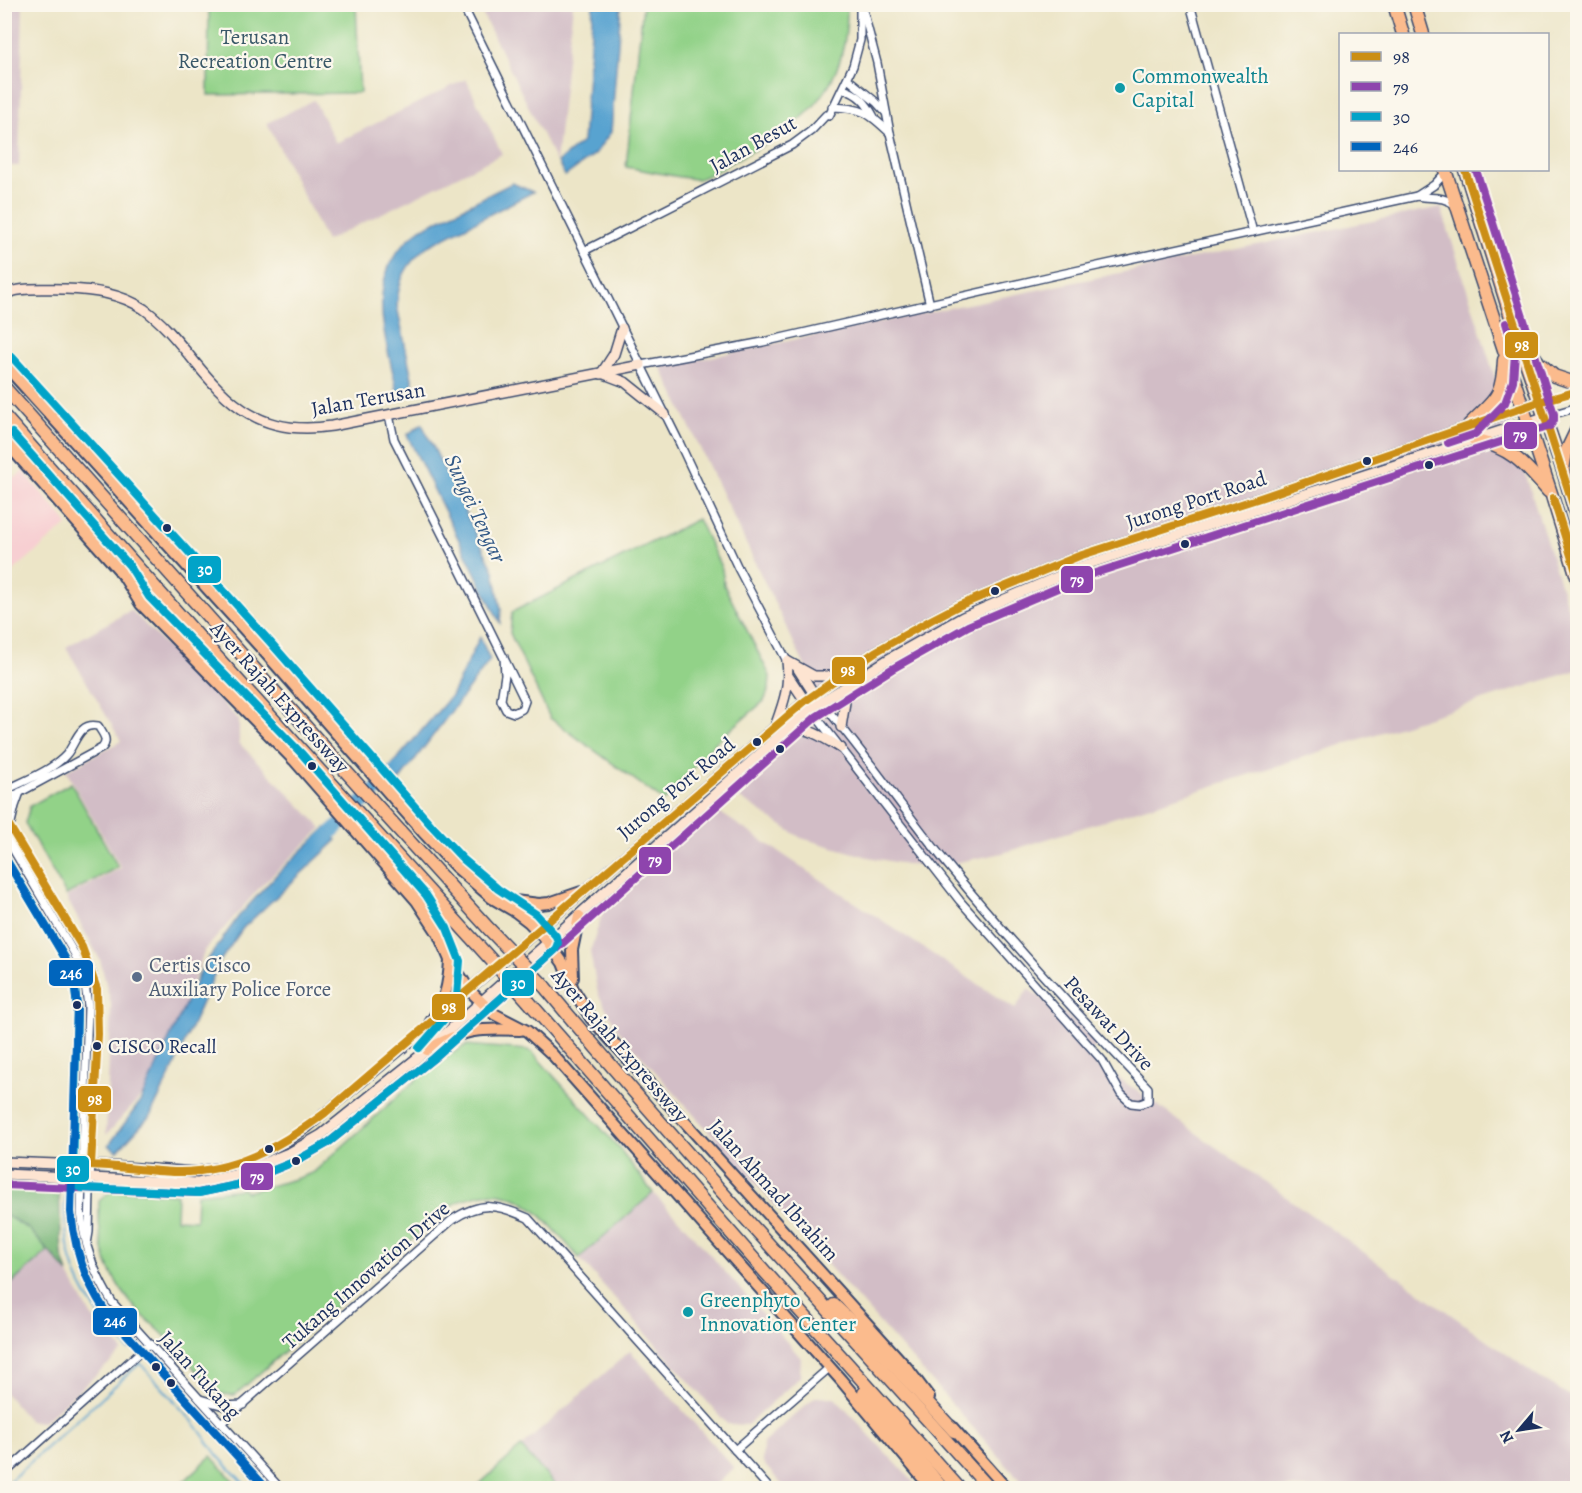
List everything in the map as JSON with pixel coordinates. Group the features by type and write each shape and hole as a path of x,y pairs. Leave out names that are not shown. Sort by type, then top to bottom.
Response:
{"highway":[{"path":"1394,4 1403,33"},
{"path":"1413,4 1423,33"},
{"path":"1446,171 1578,580"},
{"path":"1465,171 1578,522"},
{"path":"1515,330 1539,363 1554,376 1578,384"},
{"path":"1469,425 1497,398 1503,379 1504,353"},
{"name":"Ayer Rajah Expressway","path":"4,387 381,810 544,986 613,1069 758,1234 988,1488"},
{"name":"Ayer Rajah Expressway","path":"4,416 215,655 529,1002 958,1488"},
{"path":"1563,471 1566,452 1578,427"},
{"path":"1474,439 1512,453 1552,496"},
{"path":"121,572 203,652 215,655"},
{"path":"821,1302 834,1305 847,1317 954,1431"},
{"path":"816,1329 873,1405 942,1488"}],"main road":[{"name":"Jalan Terusan","path":"5,293 17,289 87,290 105,292 126,299 160,321 217,389 242,411 268,422 315,429 641,365"},
{"path":"622,328 614,354 601,374 625,382 665,414"},
{"name":"Jalan Ahmad Ibrahim","path":"4,364 456,867 492,898 516,912 548,942 563,963 573,989 591,1018 907,1368 954,1431 1006,1488"},
{"name":"Jurong Port Road","path":"4,1174 198,1183 252,1169 291,1152 321,1135 427,1050 789,728 814,694 881,649 958,606 1079,556 1260,498 1539,402"},
{"name":"Jurong Port Road","path":"4,1162 199,1171 236,1165 284,1143 308,1127 411,1041 776,726 807,705 821,702 963,617 1082,566 1544,417"},
{"path":"4,440 121,572 141,603 294,760 417,901 438,933 450,960 469,990 494,1014 527,1031 552,1054 829,1368 930,1488"},
{"path":"787,661 814,676 838,676"},
{"path":"776,726 785,700 789,677 787,661"},
{"path":"797,668 814,694"},
{"path":"789,677 807,705"},
{"path":"841,727 846,696 853,682"},
{"path":"789,728 805,729 820,734 841,748"},
{"path":"492,898 539,904 581,892"},
{"path":"573,989 572,954 579,916"},
{"path":"430,1023 447,993 450,960"},
{"path":"427,1050 450,1036 477,1029 527,1031"}],"street":[{"path":"462,4 641,365 738,567 787,661"},
{"name":"Jalan Besut","path":"584,251 792,145 811,131 826,115 829,116 848,79 860,40 861,4"},
{"name":"Jalan Besut","path":"861,4 877,63 886,114 930,305"},
{"path":"1190,4 1253,232"},
{"path":"848,79 876,102 886,114"},
{"path":"843,89 860,96 876,119"},
{"path":"832,107 854,108 865,112 891,133"},
{"path":"1418,196 1434,185 1446,171"},
{"path":"641,365 763,342 1418,196 1438,197 1456,205"},
{"name":"Jurong Port Road","path":"1539,402 1578,391"},
{"name":"Jurong Port Road","path":"1544,417 1578,407"},
{"path":"389,415 394,439 504,657 525,701 522,710 514,713 506,710 501,700 505,675 504,657"},
{"name":"Pesawat Drive","path":"807,705 960,901 1102,1060 1121,1094 1131,1102 1140,1104 1148,1101 1148,1088 1075,1012 1000,927 951,869 814,694"},
{"path":"4,791 58,762 69,751 78,733 92,725 98,726 105,739 102,748 4,801"},
{"path":"4,785 13,786"},
{"path":"10,826 20,792"},
{"path":"4,816 82,947 95,982 98,1034 87,1165"},
{"path":"4,834 74,953 84,977 88,1006 87,1165"},
{"name":"Jalan Tukang","path":"87,1165 81,1212 83,1232 98,1280 112,1302 280,1488"},
{"name":"Tukang Innovation Drive","path":"221,1423 452,1220 467,1210 483,1206 504,1207 528,1218 769,1488"},
{"path":"4,1474 149,1344"},
{"path":"735,1450 829,1368"},
{"path":"200,1399 224,1406 243,1405"}],"shaded area":[{"path":"5,4 23,5 19,166 5,166"},
{"path":"478,5 573,5 556,162"},
{"path":"466,79 502,154 326,241 267,123 314,100 336,143"},
{"path":"1441,207 1577,637 1577,670 1003,853 944,865 905,864 868,857 801,838 729,791 828,714 661,367"},
{"path":"5,466 15,478 23,471 68,524 5,578"},
{"path":"131,610 239,720 239,743 322,828 263,884 205,950 159,1072 151,1086 106,1135 111,1004 100,960 66,897 121,868 66,771 121,741 66,647"},
{"path":"716,810 1015,1009 1028,989 1101,1038 1088,1056 1540,1378 1577,1400 1577,1488 1027,1488 618,1030 598,994 590,952 607,899"},
{"path":"653,1193 801,1358 800,1377 747,1425 727,1424 579,1258"},
{"path":"48,1251 68,1273 90,1314 123,1351 43,1422 29,1421 5,1393 4,1289"},
{"path":"630,1351 734,1468 712,1488 558,1488 521,1447"},
{"path":"815,1397 834,1397 919,1488 785,1488 762,1462 763,1443"}],"green space":[{"name":"Terusan Recreation Centre","path":"209,5 356,5 360,93 208,95"},
{"path":"643,5 847,5 846,33 841,58 832,80 820,99 804,116 764,145 713,173 698,179 626,167"},
{"path":"698,519 722,569 724,585 770,676 769,689 764,701 716,742 664,801 550,718 510,633 512,612"},
{"path":"71,783 118,867 66,895 25,823 30,806"},
{"path":"466,1045 528,1050 533,1053 619,1148 653,1193 579,1258 537,1212 522,1202 506,1195 488,1193 468,1198 446,1209 235,1395 217,1394 172,1343 141,1314 120,1288 103,1249 99,1201 112,1190 177,1194 176,1219 196,1220 197,1194 243,1189 247,1192 314,1172 430,1067"},
{"path":"5,1186 59,1189 62,1255 68,1273 30,1230 5,1214"},
{"path":"4,1214 30,1230 48,1251 5,1289"},
{"path":"521,1447 558,1488 475,1488"},
{"path":"211,1456 240,1488 177,1488"}],"water":[{"path":"593,5 621,5 611,132 595,154 565,176 558,162 583,141"},
{"path":"512,183 533,192 426,247 404,273 397,306 415,393 398,396 384,328 382,306 383,285 390,265 402,246 421,229"},
{"path":"422,424 494,571 501,609 500,623 407,435"},
{"path":"480,637 490,660 398,782 387,771 451,696"},
{"path":"326,828 337,840 243,928 220,961 150,1116 117,1151 109,1145 140,1102 202,968 238,917 279,872"}],"waterway":[{"path":"318,845 404,763"},
{"path":"67,1192 65,1210 68,1248 79,1281 105,1323 129,1350"},
{"path":"4,1486 140,1363 248,1488"}],"transit line":[{"name":"98","path":"1465,171 1578,520"},
{"name":"79","path":"4,1185 198,1193 237,1185 296,1161 328,1143 434,1058 816,717 892,669 968,626 1086,576 1550,426 1554,420 1554,414 1476,171"},
{"name":"79","path":"1448,443 1475,434 1505,403 1513,381 1515,353 1506,323"},
{"name":"30","path":"4,856 65,958 74,980 77,1007 73,1179 75,1185 82,1188 199,1193 237,1185 296,1161 328,1143 434,1058 555,950 558,943 556,936 536,914 498,889 463,859 431,825 271,643 12,357"},
{"name":"98","path":"4,817 82,947 97,989 98,1034 91,1165 174,1172 216,1168 235,1163 273,1147 325,1113 805,701 875,652 958,606 1079,556 1578,391"},
{"name":"30","path":"12,433 129,565 149,597 301,753 426,895 447,928 460,961 457,996 447,1016 419,1048"},
{"name":"98","path":"1553,498 1578,578"},
{"name":"246","path":"4,856 65,958 74,980 77,1007 71,1212 75,1238 86,1275 104,1309 266,1488"}],"place":[{"name":"Commonwealth Capital","path":"1120,88"},
{"name":"Certis Cisco Auxiliary Police Force","path":"137,977"},
{"name":"CISCO Recall","path":"97,1046"},
{"name":"Greenphyto Innovation Center","path":"688,1312"}],"water label":[{"name":"Sungei Tengar","path":"476,508"}]}
